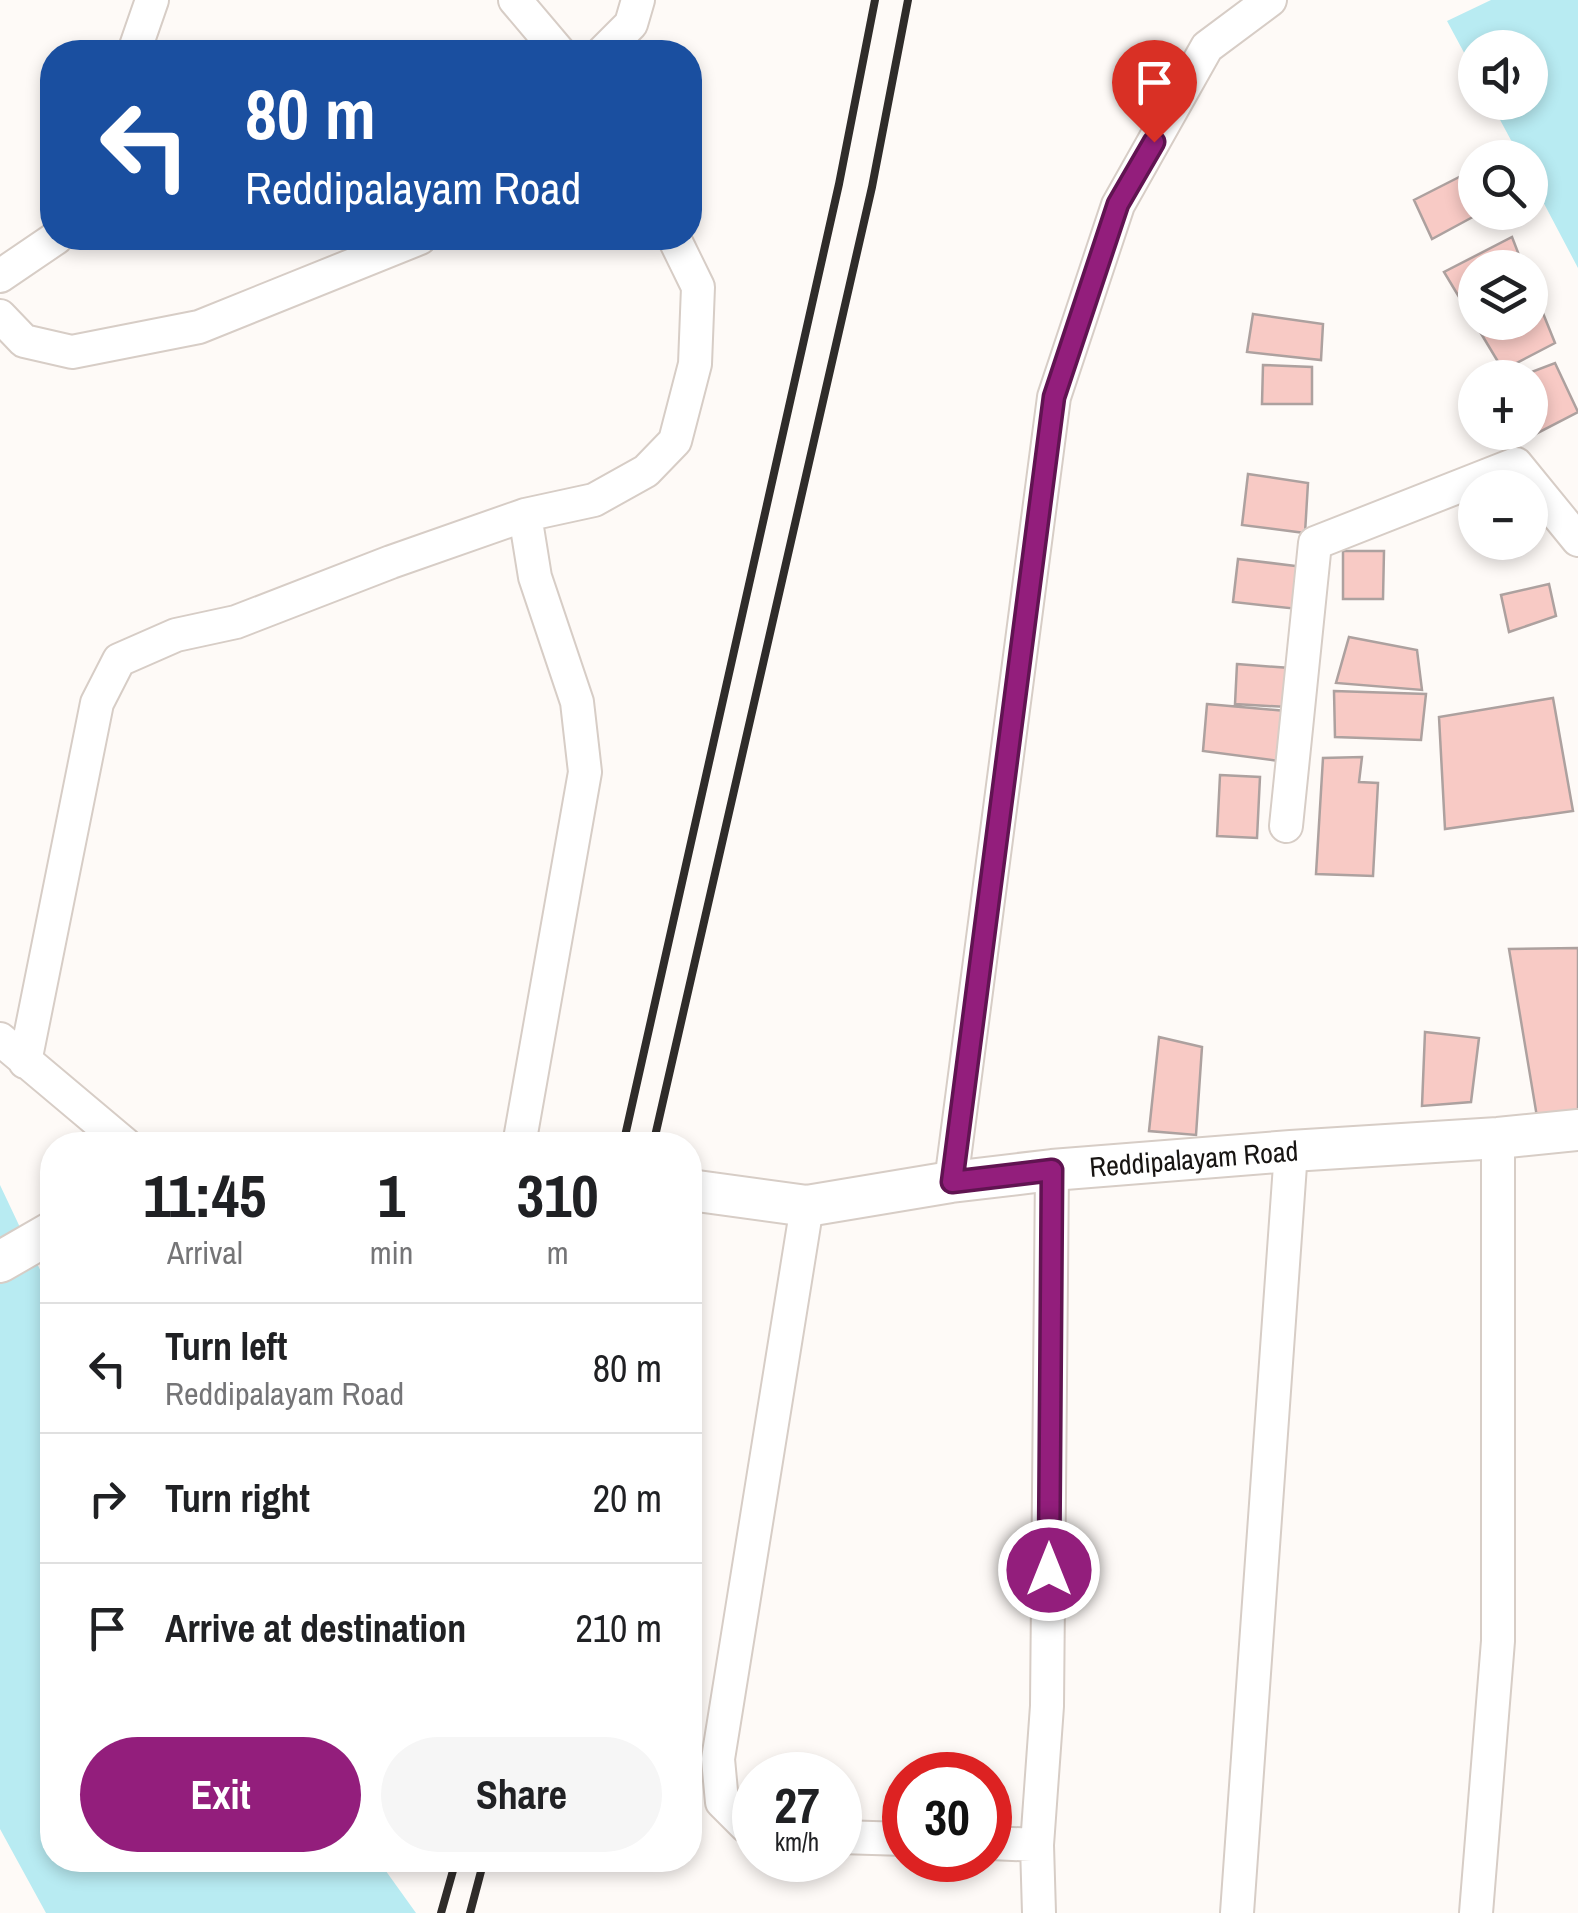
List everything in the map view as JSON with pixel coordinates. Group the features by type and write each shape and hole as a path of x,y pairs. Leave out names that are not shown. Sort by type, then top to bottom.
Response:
{"street":[{"path":"138,40 152,0"},
{"path":"515,0 550,40"},
{"path":"615,40 631,24 638,0"},
{"path":"952,1182 1054,397 1118,204 1207,47 1270,0"},
{"path":"0,276 40,249"},
{"path":"0,316 24,340 72,352 199,327 390,250"},
{"path":"25,1062 97,703 119,660 176,635 236,622 445,542 526,516 594,500 646,471 675,441 696,364 698,287 680,250"},
{"path":"1286,826 1315,543 1516,464 1578,540"},
{"path":"521,1132 585,772 577,702 535,577 526,516"},
{"path":"0,1039 110,1132"},
{"name":"Reddipalayam Road","path":"702,1192 807,1206 1052,1170 1578,1130"},
{"path":"1476,1913 1498,1641 1498,1138"},
{"path":"1237,1913 1291,1150"},
{"path":"1039,1913 1037,1845 1046,1706 1052,1170"},
{"path":"732,1812 722,1802 718,1759 807,1206"},
{"path":"0,1262 40,1239"},
{"path":"1012,1844 1037,1845"}],"water":[{"path":"1491,0 1578,0 1578,268 1548,211 1548,140 1511,140 1500,120 1548,120 1548,30 1458,30 1458,41 1447,21"},
{"path":"0,1185 40,1270 40,1872 387,1872 416,1913 46,1913 0,1829"}],"building":[{"path":"1458,178 1458,225 1432,239 1414,200"},
{"path":"1512,237 1517,250 1487,250"},
{"path":"1458,265 1458,295 1444,272"},
{"path":"1253,314 1323,324 1321,360 1247,352"},
{"path":"1548,326 1555,343 1522,360 1497,360 1485,340 1548,340"},
{"path":"1555,363 1578,412 1548,428 1548,366"},
{"path":"1263,365 1312,367 1312,404 1262,404"},
{"path":"1248,474 1308,483 1305,533 1242,525"},
{"path":"1343,551 1384,551 1383,599 1343,599"},
{"path":"1238,559 1304,567 1298,609 1233,602"},
{"path":"1549,584 1556,616 1509,632 1501,595"},
{"path":"1349,637 1417,650 1422,690 1336,683"},
{"path":"1237,664 1290,668 1287,707 1235,704"},
{"path":"1334,691 1426,694 1421,740 1335,737"},
{"path":"1553,698 1573,811 1445,829 1439,717"},
{"path":"1207,704 1286,711 1279,761 1203,751"},
{"path":"1362,757 1359,782 1378,783 1373,876 1316,874 1323,758"},
{"path":"1220,775 1260,777 1257,838 1217,836"},
{"path":"1578,948 1578,1114 1537,1117 1509,949"},
{"path":"1425,1032 1479,1038 1471,1102 1422,1106"},
{"path":"1159,1037 1202,1047 1196,1135 1149,1131"}],"railway":[{"path":"626,1132 839,184 875,0"},
{"path":"656,1132 872,187 908,0"},
{"path":"441,1913 453,1872"},
{"path":"470,1913 481,1872"}],"route":[{"path":"1049,1570 1052,1170 952,1182 1054,397 1118,204 1154,142"}]}
